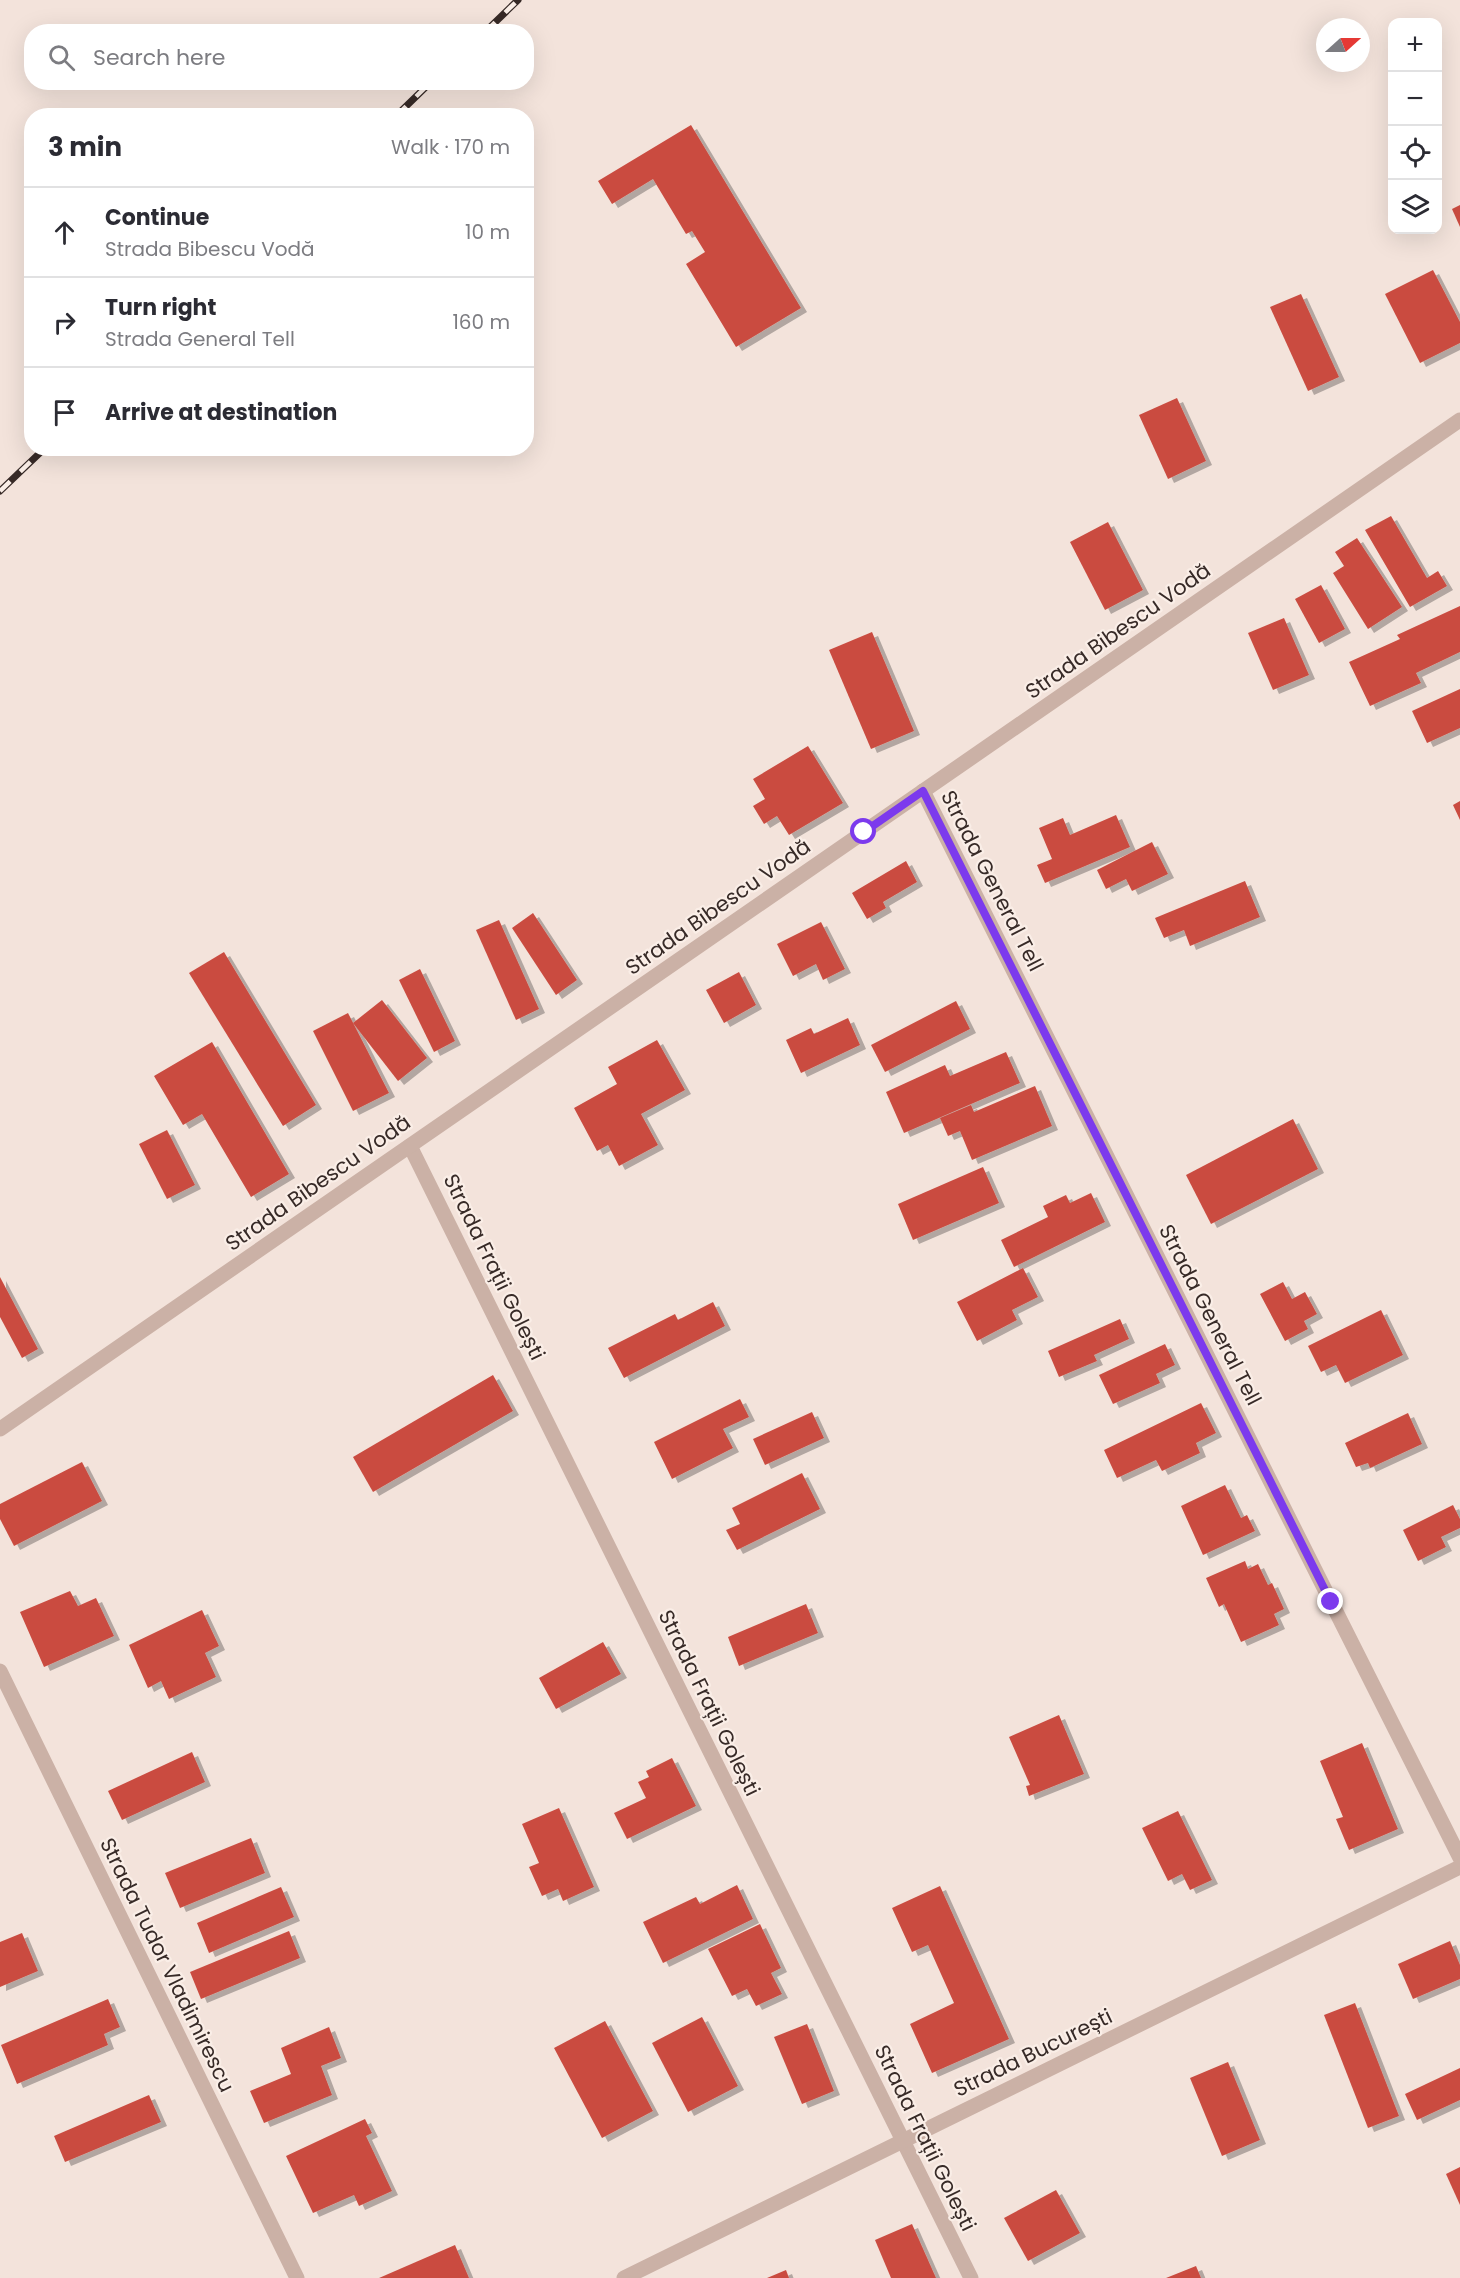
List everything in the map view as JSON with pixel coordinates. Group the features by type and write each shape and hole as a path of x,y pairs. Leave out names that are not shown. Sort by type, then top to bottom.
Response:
{"street":[{"name":"Strada Bibescu Vodă","path":"0,1429 1459,422"},
{"name":"Strada General Tell","path":"923,791 1460,1858"},
{"name":"Strada Frații Golești","path":"410,1146 971,2278"},
{"name":"Strada Tudor Vladimirescu","path":"0,1671 297,2278"},
{"name":"Strada București","path":"624,2278 1460,1867"}],"building":[{"path":"691,125 801,308 736,347 686,264 705,252 692,231 686,234 653,179 612,204 598,181"},
{"path":"1460,205 1460,227 1452,209"},
{"path":"1433,270 1460,322 1460,343 1420,363 1385,294"},
{"path":"1301,294 1339,377 1308,391 1270,307"},
{"path":"1177,398 1206,461 1168,479 1139,415"},
{"path":"1391,516 1427,578 1438,571 1447,586 1410,607 1365,530"},
{"path":"1108,522 1143,590 1105,610 1070,542"},
{"path":"1357,538 1402,607 1368,629 1333,573 1344,566 1335,552"},
{"path":"1321,585 1345,629 1319,643 1295,599"},
{"path":"1460,606 1460,652 1416,673 1421,683 1370,706 1349,662 1400,639 1397,635"},
{"path":"1284,618 1309,675 1273,690 1248,633"},
{"path":"872,632 914,731 871,749 829,650"},
{"path":"1460,689 1460,728 1427,743 1412,711"},
{"path":"808,746 843,803 789,835 777,816 764,824 753,806 765,799 753,779"},
{"path":"1460,801 1460,820 1453,805"},
{"path":"1116,815 1130,847 1045,883 1037,865 1052,859 1039,828 1063,818 1070,835"},
{"path":"1152,842 1168,874 1132,891 1126,879 1106,889 1097,870"},
{"path":"906,861 917,882 883,902 886,908 867,919 852,893"},
{"path":"1245,881 1260,917 1190,946 1184,930 1164,938 1155,918"},
{"path":"533,913 577,980 556,995 512,928"},
{"path":"499,920 539,1009 516,1020 476,930"},
{"path":"821,922 845,969 823,980 816,964 793,976 777,944"},
{"path":"224,952 316,1105 283,1126 189,973"},
{"path":"420,969 455,1041 434,1052 399,980"},
{"path":"739,972 756,1005 724,1023 706,990"},
{"path":"382,1000 427,1058 398,1081 353,1023"},
{"path":"956,1001 970,1029 885,1072 871,1045"},
{"path":"348,1013 389,1093 353,1111 313,1031"},
{"path":"848,1018 860,1045 801,1073 786,1040 811,1028 814,1034"},
{"path":"657,1040 685,1090 641,1114 658,1145 619,1166 608,1145 597,1151 574,1108 617,1084 608,1067"},
{"path":"212,1042 289,1174 251,1197 202,1114 183,1125 154,1076"},
{"path":"1006,1052 1020,1083 904,1133 886,1092 945,1065 950,1076"},
{"path":"1035,1086 1052,1126 972,1160 960,1131 948,1136 940,1118 971,1105 974,1112"},
{"path":"1293,1119 1318,1169 1211,1224 1186,1175"},
{"path":"167,1130 195,1185 167,1199 139,1144"},
{"path":"983,1167 999,1203 913,1240 898,1204"},
{"path":"1091,1193 1105,1222 1014,1267 1001,1240 1048,1217 1043,1206 1066,1195 1070,1203"},
{"path":"1023,1268 1038,1297 1012,1310 1017,1320 977,1341 957,1302"},
{"path":"0,1277 38,1349 22,1358 0,1317"},
{"path":"1283,1282 1292,1299 1305,1292 1317,1314 1304,1321 1308,1329 1285,1341 1260,1294"},
{"path":"713,1302 725,1326 624,1378 608,1348 675,1314 678,1320"},
{"path":"1381,1310 1403,1355 1345,1383 1336,1365 1321,1372 1308,1346"},
{"path":"1120,1319 1129,1339 1094,1355 1097,1361 1059,1377 1048,1351"},
{"path":"1165,1344 1175,1365 1156,1374 1160,1383 1113,1404 1099,1375"},
{"path":"493,1375 513,1411 373,1492 353,1457"},
{"path":"740,1399 749,1417 723,1429 733,1448 672,1479 654,1442"},
{"path":"1201,1403 1216,1433 1196,1443 1200,1453 1162,1471 1156,1460 1117,1478 1104,1450"},
{"path":"812,1412 824,1438 765,1465 753,1439"},
{"path":"1408,1413 1422,1444 1370,1468 1368,1463 1356,1467 1345,1443"},
{"path":"82,1462 102,1501 14,1546 0,1519 0,1504"},
{"path":"802,1473 820,1509 737,1550 726,1530 740,1524 732,1508"},
{"path":"1225,1485 1241,1518 1247,1515 1255,1531 1203,1555 1181,1506"},
{"path":"1453,1505 1460,1519 1460,1528 1441,1537 1446,1547 1418,1561 1403,1530"},
{"path":"1245,1561 1248,1569 1258,1564 1268,1585 1272,1583 1284,1609 1274,1614 1279,1625 1241,1642 1224,1604 1219,1607 1206,1578"},
{"path":"70,1591 78,1606 96,1598 114,1636 44,1667 20,1612"},
{"path":"806,1604 818,1633 739,1666 728,1637"},
{"path":"202,1610 219,1646 205,1653 216,1677 169,1699 161,1681 148,1688 129,1645"},
{"path":"603,1642 621,1674 556,1709 539,1678"},
{"path":"1059,1715 1084,1774 1029,1796 1026,1786 1030,1785 1009,1737"},
{"path":"1362,1743 1398,1829 1349,1850 1336,1819 1343,1817 1320,1761"},
{"path":"192,1752 205,1782 122,1820 108,1791"},
{"path":"672,1758 696,1806 627,1839 614,1813 646,1798 638,1782 649,1777 646,1771"},
{"path":"559,1808 594,1887 563,1901 558,1889 542,1896 529,1867 539,1863 522,1824"},
{"path":"1178,1811 1212,1880 1190,1890 1182,1874 1168,1881 1142,1828"},
{"path":"251,1838 265,1873 180,1908 165,1873"},
{"path":"737,1885 753,1919 663,1963 643,1922 696,1897 700,1904"},
{"path":"940,1886 1009,2039 932,2073 910,2024 954,2003 928,1945 912,1952 892,1908"},
{"path":"281,1887 294,1917 209,1953 197,1923"},
{"path":"760,1924 781,1968 771,1973 782,1994 756,2006 747,1989 732,1996 708,1949"},
{"path":"289,1931 300,1958 201,1999 190,1972"},
{"path":"22,1933 38,1971 0,1987 0,1942"},
{"path":"1450,1941 1460,1965 1460,1979 1413,1999 1398,1964"},
{"path":"108,1999 120,2027 104,2034 108,2045 17,2084 1,2045"},
{"path":"1355,2003 1399,2116 1368,2128 1324,2015"},
{"path":"702,2017 738,2086 688,2112 652,2043"},
{"path":"605,2021 653,2111 602,2138 554,2048"},
{"path":"807,2024 834,2091 802,2104 774,2037"},
{"path":"329,2027 341,2058 321,2066 332,2095 264,2123 250,2091 291,2074 281,2048"},
{"path":"1228,2062 1260,2140 1222,2156 1190,2078"},
{"path":"1460,2068 1460,2100 1417,2120 1405,2094"},
{"path":"149,2095 161,2122 65,2162 54,2136"},
{"path":"365,2119 372,2133 366,2136 392,2191 359,2206 354,2195 313,2213 286,2156"},
{"path":"1460,2167 1460,2205 1446,2174"},
{"path":"1056,2190 1080,2233 1028,2261 1004,2218"},
{"path":"912,2224 936,2278 891,2278 875,2240"},
{"path":"455,2245 469,2278 379,2278"},
{"path":"1196,2266 1201,2278 1166,2278"},
{"path":"786,2270 789,2278 767,2278"}],"railway":[{"path":"493,24 518,0"},
{"path":"404,108 423,90"},
{"path":"0,491 37,456"}],"route":[{"path":"864,832 923,791 1331,1602"}]}
